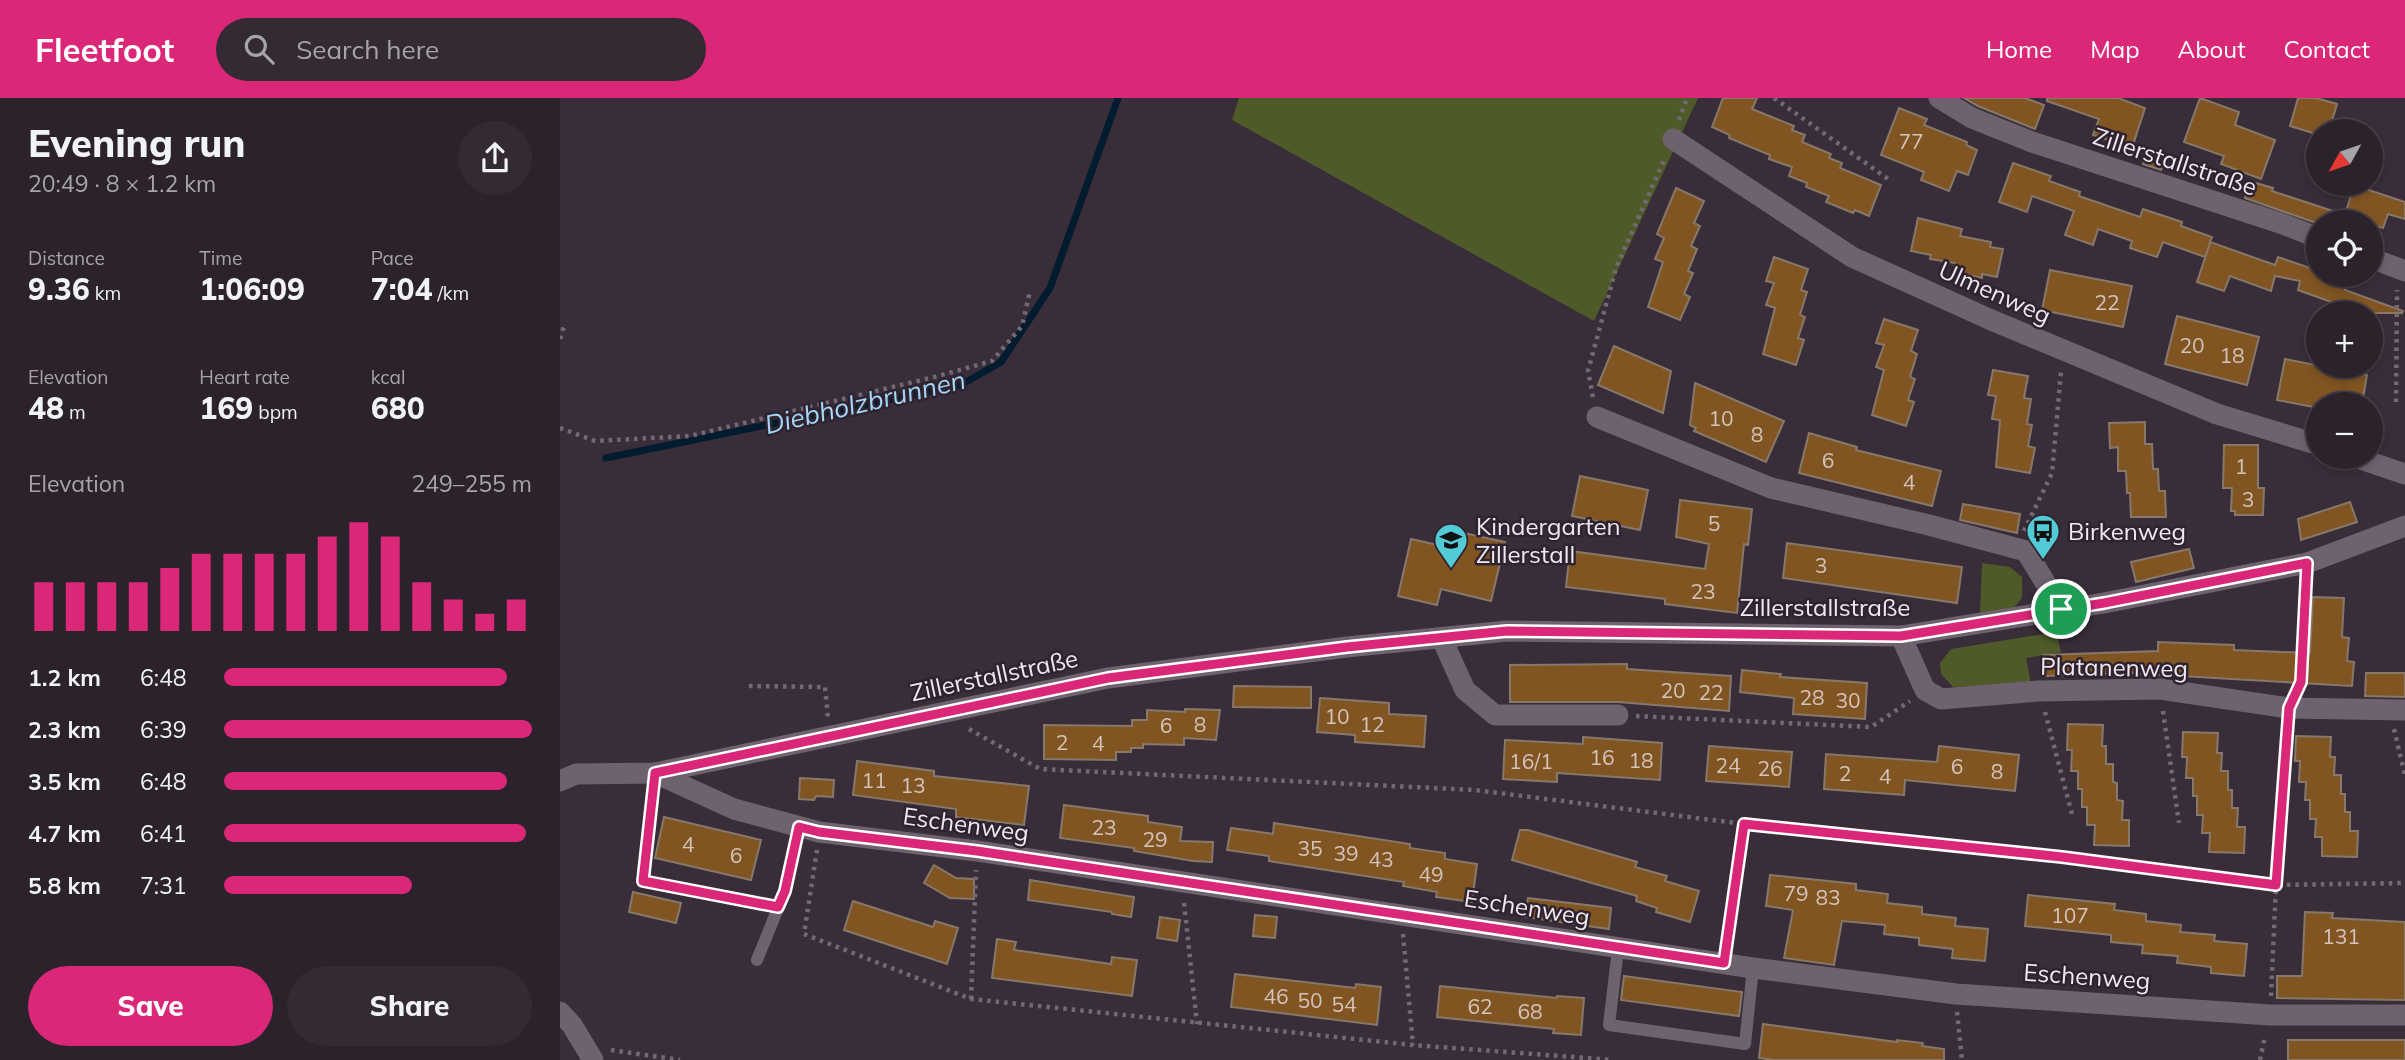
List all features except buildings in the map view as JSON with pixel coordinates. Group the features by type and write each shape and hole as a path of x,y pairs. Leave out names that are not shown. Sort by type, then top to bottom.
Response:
{"street":[{"name":"Zillerstallstraße","path":"1939,98 1972,118 2032,142 2306,233"},
{"name":"Ulmenweg","path":"1673,139 1852,257 2217,414 2306,441"},
{"path":"2383,263 2401,270"},
{"path":"1597,417 1771,488 2026,551 2061,609"},
{"path":"2383,467 2405,474"},
{"name":"Zillerstallstraße","path":"560,781 576,774 655,773 1108,678 1347,647 1507,631 1901,636 2104,603 2307,563 2405,526"},
{"path":"1901,636 1925,690"},
{"path":"1443,639 1465,690 1495,715 1618,715"},
{"name":"Platanenweg","path":"1925,690 1941,699 2039,691 2160,690 2289,708 2397,711"},
{"name":"Eschenweg","path":"655,773 734,809 809,829 1401,913 1753,968 1956,994 2270,1015 2405,1015"},
{"path":"560,1012 572,1025 593,1060"}],"lane":[{"path":"655,773 643,881 778,907"},
{"path":"757,960 809,829"},
{"path":"1618,948 1609,1025 1745,1044 1753,968"}],"path":[{"path":"1597,417 1588,371 1616,268 1673,139 1687,98"},
{"path":"1774,98 1891,181"},
{"path":"2396,402 2401,270"},
{"path":"560,428 595,441 690,436 992,361 1023,326 1030,291"},
{"path":"560,338 564,326"},
{"path":"2016,548 2052,473 2063,350"},
{"path":"2270,1015 2289,708 2301,682 2307,563"},
{"path":"749,686 825,687 830,736"},
{"path":"1618,715 1871,727 1925,690"},
{"path":"2160,690 2179,823"},
{"path":"2039,691 2073,818"},
{"path":"2397,711 2405,776"},
{"path":"941,713 1040,769 1475,790 2276,885 2405,883"},
{"path":"1724,963 1744,824"},
{"path":"809,829 804,933 971,999 1413,1045 1613,1060"},
{"path":"971,999 977,851"},
{"path":"1181,882 1198,1024"},
{"path":"1401,913 1413,1045"},
{"path":"1956,994 1962,1060"},
{"path":"593,1060 611,1050 680,1060"}],"green space":[{"path":"1239,98 1698,98 1594,321 1232,120"},
{"path":"1982,563 2010,567 2022,577 2022,598 2012,610 1980,613"},
{"path":"2056,632 2061,652 2026,658 2031,684 1953,687 1941,674 1940,663 1951,649"}],"waterway":[{"name":"Diebholzbrunnen","path":"606,458 961,385 1001,362 1050,288 1118,98"}],"place":[{"name":"Birkenweg","path":"2043,561"},
{"name":"Kindergarten Zillerstall","path":"1451,570"}],"route":[{"path":"2307,563 2301,682 2289,708 2276,885 2062,857 1744,824 1724,963 1401,913 977,851 819,832 799,827 785,891 778,907 643,881 655,773 1108,678 1347,647 1507,631 1901,636 2061,609 2307,563"}]}
